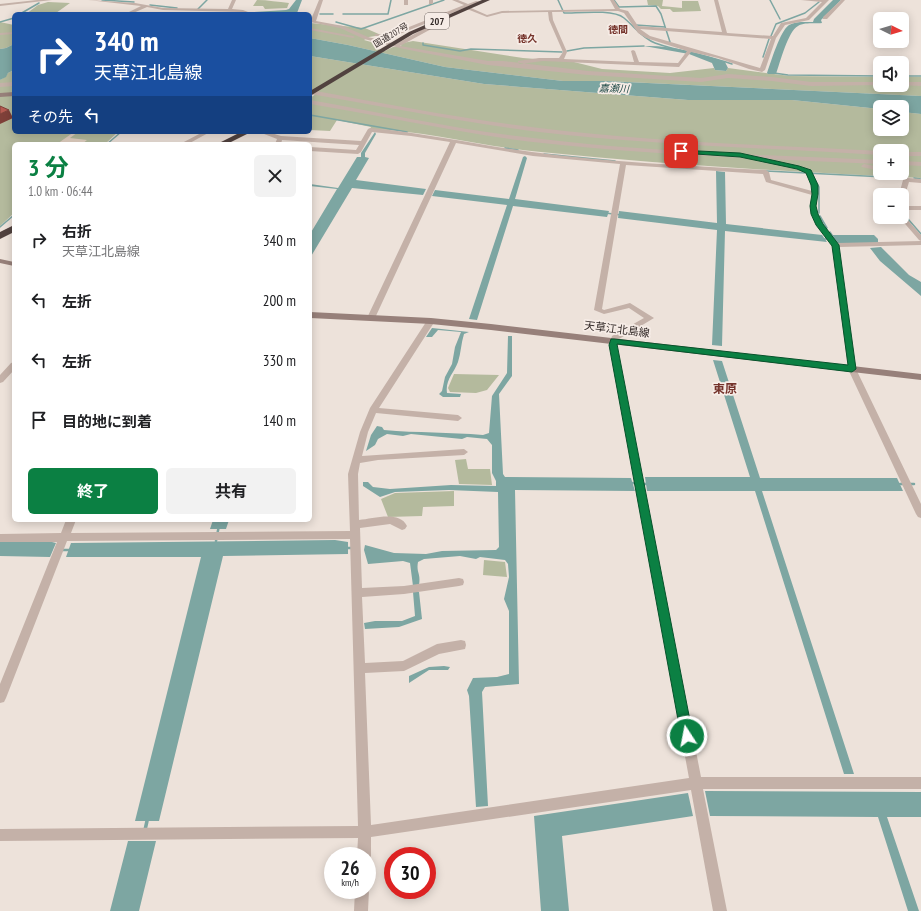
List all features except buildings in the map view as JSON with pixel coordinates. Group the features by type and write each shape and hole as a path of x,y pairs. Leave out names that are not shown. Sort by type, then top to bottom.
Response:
{"highway":[{"name":"国道207号","path":"312,92 411,33 484,1"},
{"path":"225,142 243,134"},
{"path":"0,236 12,229"}],"street":[{"path":"0,5 50,0"},
{"path":"90,0 163,9 246,12"},
{"path":"132,12 146,6 154,0"},
{"path":"228,11 234,0"},
{"path":"321,0 312,21 341,27 362,36 427,53 588,73 684,80 701,80 728,76 811,84 873,84"},
{"path":"454,0 470,6 487,16 502,12 618,10 626,12 635,25 648,37 668,43 689,52 720,58 762,70"},
{"path":"612,0 618,10"},
{"path":"716,0 725,34"},
{"path":"803,0 826,1"},
{"path":"824,18 843,0"},
{"path":"746,77 762,70 774,38 783,24 807,19 813,16 826,1"},
{"path":"312,29 354,37 370,34 390,36 470,6"},
{"path":"550,12 551,20 565,52 561,60"},
{"path":"813,16 831,20"},
{"path":"635,25 774,38"},
{"path":"0,34 12,33"},
{"path":"633,51 637,64"},
{"path":"522,57 679,65 689,52"},
{"path":"498,63 545,59"},
{"path":"0,85 12,84"},
{"path":"909,84 921,84"},
{"path":"312,93 456,118 547,131 663,141 873,152"},
{"path":"0,96 12,94"},
{"path":"312,102 532,140 640,149 873,162"},
{"path":"312,149 358,152 370,130 397,132 532,154 623,163 766,172 768,181 815,194"},
{"path":"187,142 203,134"},
{"path":"266,134 279,141 363,143"},
{"path":"371,318 453,142"},
{"path":"909,154 921,154"},
{"path":"740,155 799,168 809,173 814,185 815,194 813,206 815,214 820,225 832,241 852,369 921,514"},
{"path":"835,160 873,168"},
{"path":"623,163 598,310 604,312 630,305 650,318 615,338 613,345 720,911"},
{"path":"909,163 921,164"},
{"path":"909,178 921,180"},
{"path":"909,208 921,208"},
{"path":"908,224 921,239"},
{"path":"832,241 873,245 921,243"},
{"path":"0,260 12,263"},
{"name":"天草江北島線","path":"312,315 431,321 921,377"},
{"path":"364,847 353,474 364,432 374,410 431,321"},
{"path":"0,380 12,367"},
{"path":"374,410 458,418"},
{"path":"356,460 378,457 464,452"},
{"path":"0,538 61,546 217,536 355,539 391,520 402,526"},
{"path":"0,698 70,522"},
{"path":"356,593 404,590 459,582"},
{"path":"359,668 404,666 437,649 460,645"},
{"path":"0,835 365,832 696,783 921,784"},
{"path":"360,911 361,899"}],"green space":[{"path":"257,0 289,3 287,8 265,9 263,6 253,6"},
{"path":"647,0 663,0 662,6 682,8 682,1 698,1 701,11 673,12 670,9 661,9 658,6 648,5"},
{"path":"48,2 70,3 57,12 29,12 38,5"},
{"path":"0,22 12,25 12,45 0,49"},
{"path":"312,23 365,28 381,35 369,37 364,40 382,45 377,49 385,51 393,47 400,47 403,43 413,41 523,58 574,62 602,69 670,73 714,68 715,70 726,71 728,68 790,76 873,77 873,92 909,92 909,77 921,77 921,96 606,81 563,81 445,67 312,38"},
{"path":"312,56 484,84 688,100 792,100 873,108 873,136 909,136 909,113 921,114 921,178 909,177 909,144 873,144 873,175 731,168 520,150 435,136 392,130 370,129 371,127 337,120 330,131 312,130 312,97 319,92 312,90"},
{"path":"12,71 12,134 116,134 107,142 12,142 12,215 0,226 0,80"},
{"path":"454,374 499,375 487,390 476,393 450,392 448,388"},
{"path":"466,459 468,469 490,469 492,485 459,484 455,460"},
{"path":"454,491 454,506 423,507 422,516 388,517 381,499 395,493"},
{"path":"484,560 505,562 507,577 483,575"}],"shaded area":[{"path":"71,134 75,134 70,138 87,140 84,142 60,142"}],"water":[{"path":"296,0 302,0 297,12 254,12 286,10 289,9"},
{"path":"833,0 841,0 821,20 822,23 803,24 794,29 782,55 776,74 768,74 767,73 776,47 782,33 786,28 795,23 813,22 814,19"},
{"name":"嘉瀬川","path":"312,38 445,67 563,81 605,81 921,96 921,114 909,113 909,100 873,100 873,108 792,100 688,100 484,84 312,56"},
{"path":"12,45 12,71 0,80 0,49"},
{"path":"644,46 675,48 696,53 725,62 728,68 726,71 715,70 712,63 689,54"},
{"path":"375,132 376,134 365,153 365,157 369,158 356,180 426,189 423,195 352,188 312,255 312,231 337,189 312,186 312,184 338,188 357,157 361,157 361,153"},
{"path":"525,156 527,158 515,199 609,211 607,217 513,206 477,320 469,319 507,205 432,196 435,190 509,199 523,157"},
{"path":"716,171 725,172 726,224 822,235 827,242 725,231 722,346 712,345 717,230 618,218 619,211 717,223"},
{"path":"832,235 874,235 878,239 878,243 837,243"},
{"path":"881,247 909,275 921,282 921,296 880,261 870,248"},
{"path":"432,328 469,332 464,334 458,362 447,384 447,393 461,394 460,397 443,397 439,394 442,391 445,377 452,364 455,347 461,332 438,330 432,337 426,337"},
{"path":"508,336 512,336 512,376 499,394 503,474 505,477 631,478 635,491 515,490 519,684 485,687 482,692 488,806 476,807 469,696 467,690 473,678 497,677 509,674 509,611 504,599 509,577 508,564 505,560 480,557 476,559 460,556 424,559 418,562 419,585 413,586 410,563 403,561 368,564 364,550 365,545 394,553 426,554 442,551 496,550 499,547 498,492 449,490 395,492 380,497 363,486 363,482 368,482 373,487 390,489 451,485 496,486 496,481 492,473 492,445 487,439 467,437 462,439 411,434 403,436 387,434 378,439 375,445 366,451 371,435 377,426 382,427 384,430 396,431 483,435 489,433 492,396 507,373"},
{"path":"713,360 722,361 760,478 897,478 903,491 762,491 854,774 844,774 755,491 647,491 645,477 750,477"},
{"path":"212,522 228,522 226,529 210,529"},
{"path":"335,540 348,542 348,554 223,556 159,821 135,821 201,557 66,557 71,543"},
{"path":"0,542 56,543 50,557 0,556"},
{"path":"413,592 419,592 422,619 399,627 365,629 364,623 375,621 402,621 415,616"},
{"path":"429,667 450,667 448,670 429,670 409,683 409,676"},
{"path":"705,791 921,792 921,817 887,817 919,911 908,911 878,817 710,816"},
{"path":"688,793 693,816 562,836 569,911 541,911 534,816"},
{"path":"128,841 156,841 139,911 110,911"}],"waterway":[{"path":"102,0 134,2"},
{"path":"198,9 207,0"},
{"path":"343,14 388,14 391,0"},
{"path":"336,22 361,29 444,0"},
{"path":"558,0 564,13 604,12 619,15 650,41 674,49 732,64"},
{"path":"614,0 619,7 656,6 661,14 670,42 667,43"},
{"path":"770,0 780,19"},
{"path":"771,36 776,24 805,13 819,2"},
{"path":"23,12 39,3"},
{"path":"150,5 177,8"},
{"path":"320,14 333,14"},
{"path":"0,22 12,19"},
{"path":"636,25 665,27"},
{"path":"763,57 769,39"},
{"path":"423,43 423,45 460,51 471,49 562,52"},
{"path":"567,51 584,48 644,46"},
{"path":"774,73 788,75 873,76"},
{"path":"909,76 921,76"},
{"path":"312,115 407,132"},
{"path":"109,142 119,134"},
{"path":"505,148 518,150"},
{"path":"544,154 615,161"},
{"path":"766,171 873,176"},
{"path":"812,174 819,187 819,213"},
{"path":"914,178 921,179"},
{"path":"605,213 622,215"},
{"path":"820,216 827,228"},
{"path":"0,227 12,217"},
{"path":"909,220 921,234"},
{"path":"821,239 835,239"},
{"path":"633,483 646,484"},
{"path":"900,484 914,484"},
{"path":"216,541 220,522"},
{"path":"348,548 354,548"},
{"path":"61,550 69,550"},
{"path":"145,830 147,821"}],"district":[{"name":"徳間","path":"618,29"},
{"name":"徳久","path":"527,38"},
{"name":"東原","path":"725,389"}],"route":[{"path":"681,151 740,155 799,168 808,172 814,185 815,194 813,206 815,214 820,225 835,245 852,369 614,341 613,345 687,736"}]}
